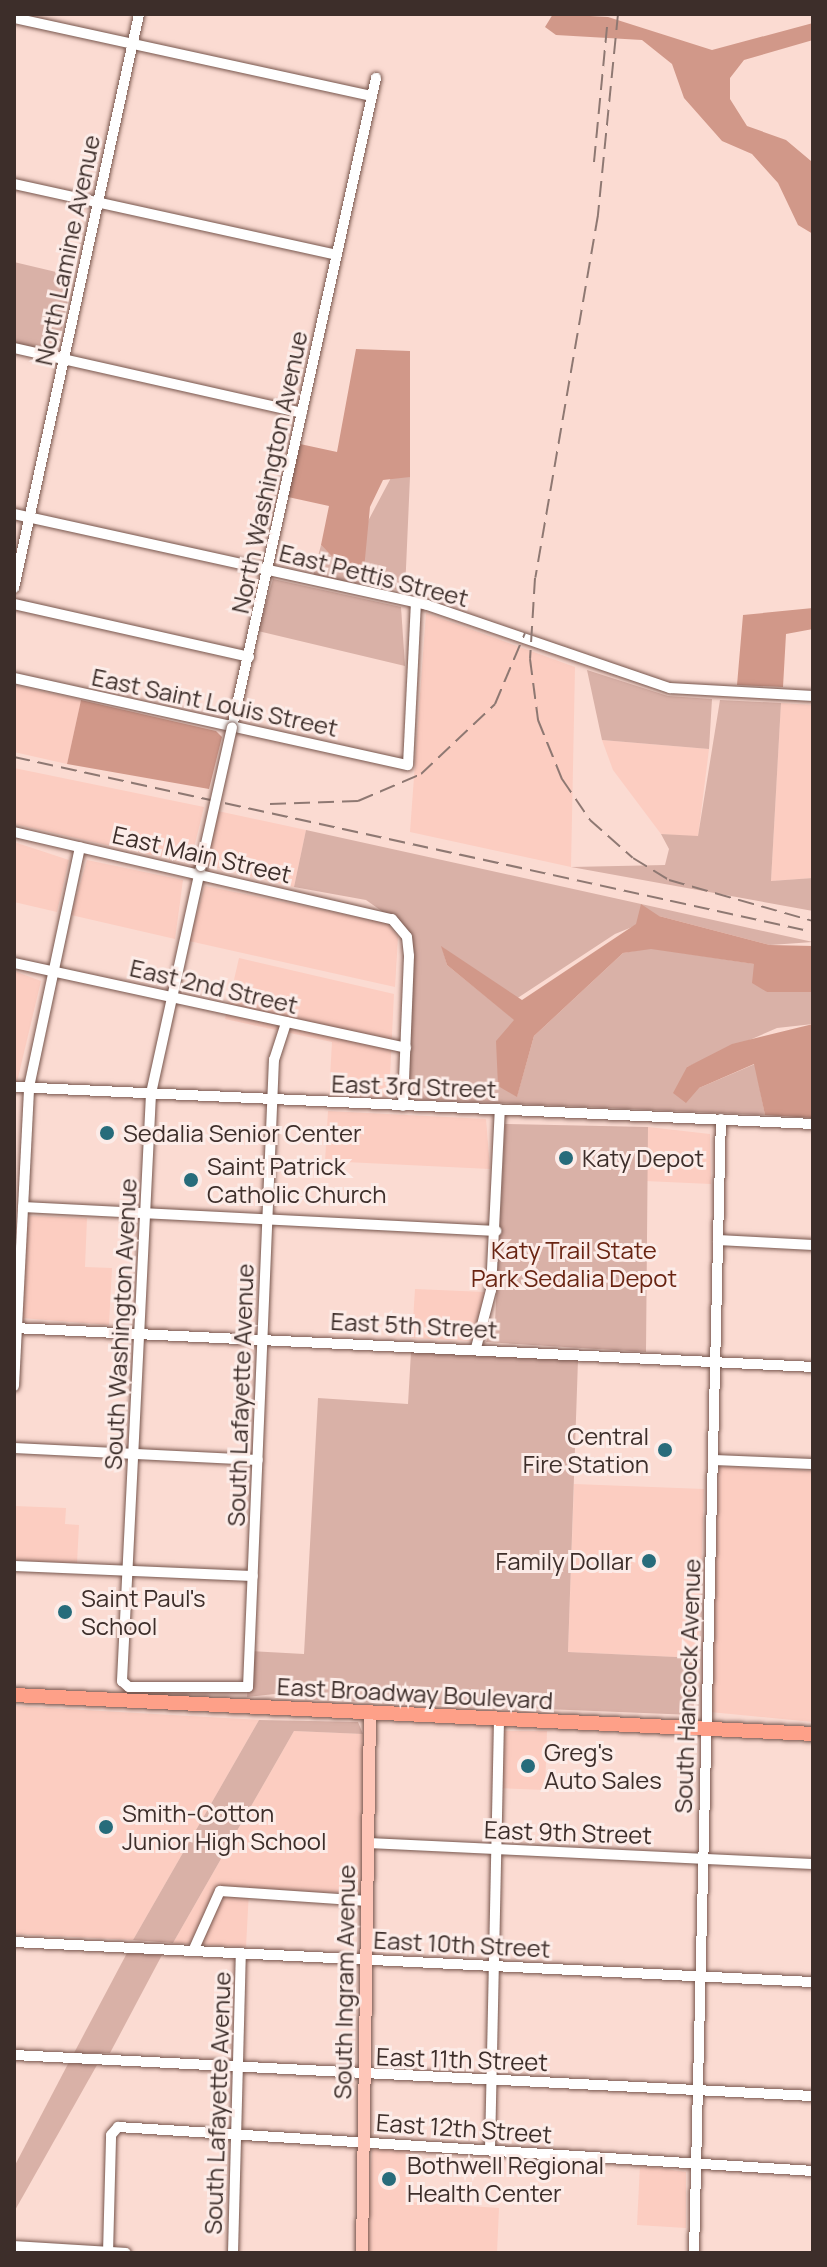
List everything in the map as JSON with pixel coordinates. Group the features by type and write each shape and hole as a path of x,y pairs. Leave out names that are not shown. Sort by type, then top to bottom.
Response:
{"highway":[{"name":"East Broadway Boulevard","path":"14,1695 813,1734"}],"main road":[{"name":"South Ingram Avenue","path":"362,2253 370,1713"}],"street":[{"name":"North Lamine Avenue","path":"14,588 139,14"},
{"path":"14,18 371,96"},
{"name":"North Washington Avenue","path":"200,869 376,78"},
{"path":"14,184 336,255"},
{"path":"14,348 302,413"},
{"name":"East Pettis Street","path":"14,514 416,602 670,688 813,696"},
{"name":"East Saint Louis Street","path":"14,678 408,765 416,602"},
{"path":"14,604 249,657"},
{"name":"East Main Street","path":"14,832 200,869 382,914 407,937 406,1048"},
{"path":"14,1386 29,1087 80,847"},
{"name":"South Washington Avenue","path":"200,869 151,1094 124,1686 246,1690"},
{"name":"East 2nd Street","path":"14,963 406,1048"},
{"name":"South Lafayette Avenue","path":"246,1690 273,1101 286,1022"},
{"path":"403,1106 406,1048"},
{"name":"East 3rd Street","path":"14,1087 813,1124"},
{"path":"476,1348 487,1324 496,1231 500,1109"},
{"name":"South Hancock Avenue","path":"694,2253 704,1729 721,1119"},
{"path":"23,1207 496,1231"},
{"path":"718,1240 813,1245"},
{"name":"East 5th Street","path":"16,1328 476,1348 813,1367"},
{"path":"14,1448 258,1460"},
{"path":"713,1460 813,1464"},
{"path":"14,1566 253,1576"},
{"path":"490,2150 499,1719"},
{"name":"East 9th Street","path":"368,1843 813,1864"},
{"path":"193,1951 220,1891 368,1901"},
{"name":"East 10th Street","path":"14,1942 813,1982"},
{"name":"South Lafayette Avenue","path":"233,2253 241,1953"},
{"name":"East 11th Street","path":"14,2055 813,2096"},
{"name":"East 12th Street","path":"108,2252 114,2130 236,2132 813,2171"},
{"path":"14,2246 126,2253"}],"shaded area":[{"path":"553,14 608,17 712,50 813,23 813,40 744,60 730,78 730,99 747,126 786,140 811,161 813,234 798,225 778,183 752,154 722,141 684,98 672,64 642,40 556,35 545,27"},
{"path":"356,349 410,351 410,477 383,480 370,507 364,569 343,568 321,545 329,506 288,497 300,444 337,452"},
{"path":"813,608 813,629 786,634 783,687 737,685 743,615"},
{"path":"426,613 575,667 571,867 410,832"},
{"path":"14,685 81,700 67,764 14,752"},
{"path":"81,700 216,731 222,737 209,789 67,764"},
{"path":"781,703 813,705 813,878 771,881"},
{"path":"602,740 709,749 698,837 661,834 613,770"},
{"path":"14,768 204,807 192,856 182,862 14,824"},
{"path":"213,810 306,830 294,887 206,865"},
{"path":"14,842 69,860 57,912 14,902"},
{"path":"87,860 183,880 175,939 71,915"},
{"path":"205,886 387,923 398,937 395,987 189,941"},
{"path":"641,904 659,916 770,945 813,946 813,992 767,992 752,983 754,964 651,949 623,953 534,1036 517,1097 498,1086 496,1041 514,1020 447,965 441,946 522,1000 636,924"},
{"path":"239,958 394,994 389,1097 329,1095 332,1042 225,1019"},
{"path":"14,971 41,981 17,1082 14,1082"},
{"path":"813,1024 813,1118 765,1115 754,1064 699,1088 686,1103 673,1093 687,1067 732,1044"},
{"path":"328,1111 486,1119 490,1169 325,1161"},
{"path":"648,1127 710,1134 711,1184 645,1181"},
{"path":"28,1216 87,1218 85,1267 112,1268 109,1325 21,1318"},
{"path":"415,1289 485,1292 474,1341 412,1338"},
{"path":"719,1466 813,1471 813,1722 710,1712"},
{"path":"574,1484 704,1489 698,1658 568,1652"},
{"path":"14,1506 66,1508 65,1524 79,1525 77,1563 14,1560"},
{"name":"Smith-Cotton Junior High School","path":"14,1706 259,1720 133,1940 14,1934"},
{"path":"294,1731 363,1734 362,1893 249,1891 246,1947 173,1943"},
{"path":"503,1731 547,1731 545,1790 498,1788"},
{"name":"Bothwell Regional Health Center","path":"372,2149 411,2150 410,2202 499,2208 497,2253 366,2253"},
{"path":"640,2165 686,2172 686,2228 637,2225"}],"green space":[{"path":"14,262 73,276 57,351 14,344"},
{"path":"393,474 410,477 405,591 313,576 321,545 343,568"},
{"path":"273,579 401,607 405,666 258,631"},
{"path":"587,670 668,696 712,699 709,749 602,740"},
{"path":"720,700 781,703 771,881 813,878 813,911 571,867 665,865 669,849 661,834 698,836"},
{"path":"306,830 813,942 770,945 659,916 615,934 513,1001 442,947 447,965 515,1020 509,1034 517,1096 534,1036 623,953 650,948 755,964 767,992 813,992 813,1024 777,1028 687,1067 699,1088 755,1064 765,1115 407,1099 403,926 366,900 294,887"},
{"name":"Katy Trail State Park Sedalia Depot","path":"505,1124 648,1127 646,1352 486,1342 495,1322"},
{"path":"411,1352 578,1360 568,1652 698,1658 693,1715 299,1699 303,1691 247,1697 250,1651 304,1654 318,1398 408,1404"},
{"path":"259,1720 358,1722 363,1734 294,1731 173,1943 133,1940"},
{"path":"127,1953 162,1955 110,2053 74,2053"},
{"path":"69,2062 97,2065 14,2212 14,2167"}],"railway":[{"path":"618,14 598,215 535,578 530,659 538,720 562,779 590,820 633,858 669,880 813,921"},
{"path":"594,162 607,26"},
{"path":"270,804 358,801 421,774 495,704 525,633"},
{"path":"14,757 813,932"}],"place":[{"name":"Sedalia Senior Center","path":"107,1133"},
{"name":"Katy Depot","path":"566,1158"},
{"name":"Saint Patrick Catholic Church","path":"191,1180"},
{"name":"Central Fire Station","path":"665,1450"},
{"name":"Family Dollar","path":"649,1561"},
{"name":"Saint Paul's School","path":"65,1612"},
{"name":"Greg's Auto Sales","path":"528,1766"},
{"name":"Smith-Cotton Junior High School","path":"106,1827"},
{"name":"Bothwell Regional Health Center","path":"389,2179"}]}
